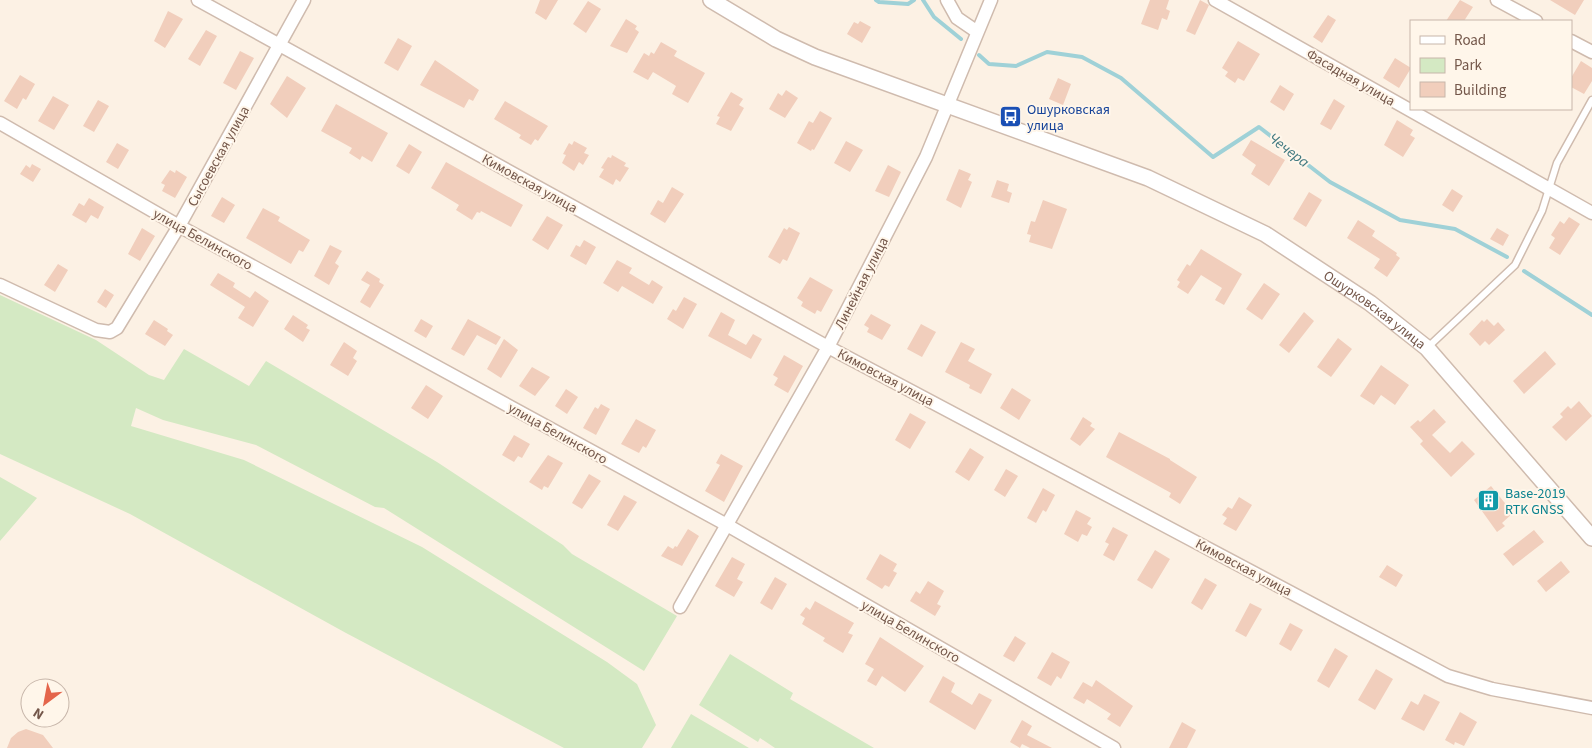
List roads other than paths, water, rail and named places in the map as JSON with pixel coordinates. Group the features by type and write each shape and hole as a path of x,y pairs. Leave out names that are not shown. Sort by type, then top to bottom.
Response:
{"street":[{"name":"Кимовская улица","path":"198,0 828,347 1448,676 1492,689 1592,708"},
{"name":"Сысоевская улица","path":"0,285 96,330 110,332 122,323 179,226 304,0"},
{"name":"Ошурковская улица","path":"711,0 776,39 815,57 1148,178 1265,234 1370,303 1427,348 1592,538"},
{"path":"947,0 958,18 976,31"},
{"name":"Линейная улица","path":"680,607 828,347 926,157 976,31 991,0"},
{"name":"Фасадная улица","path":"1215,0 1592,213"},
{"path":"1497,0 1534,20"},
{"path":"1572,42 1592,52"},
{"name":"улица Белинского","path":"0,123 179,226 727,525 1114,748"}],"lane":[{"path":"1427,348 1515,265 1542,211 1557,163 1592,100"}],"waterway":[{"name":"Чечера","path":"876,0 879,2 908,4 914,0"},
{"name":"Чечера","path":"923,0 934,17 961,39"},
{"name":"Чечера","path":"979,55 989,64 1016,66 1047,52 1082,57 1121,78 1213,157 1259,127 1330,182 1400,220 1455,229 1507,257"},
{"name":"Чечера","path":"1524,271 1592,315"}],"place":[{"name":"Ошурковская улица","path":"1011,117"},
{"name":"Base-2019 RTK GNSS","path":"1489,501"}]}
